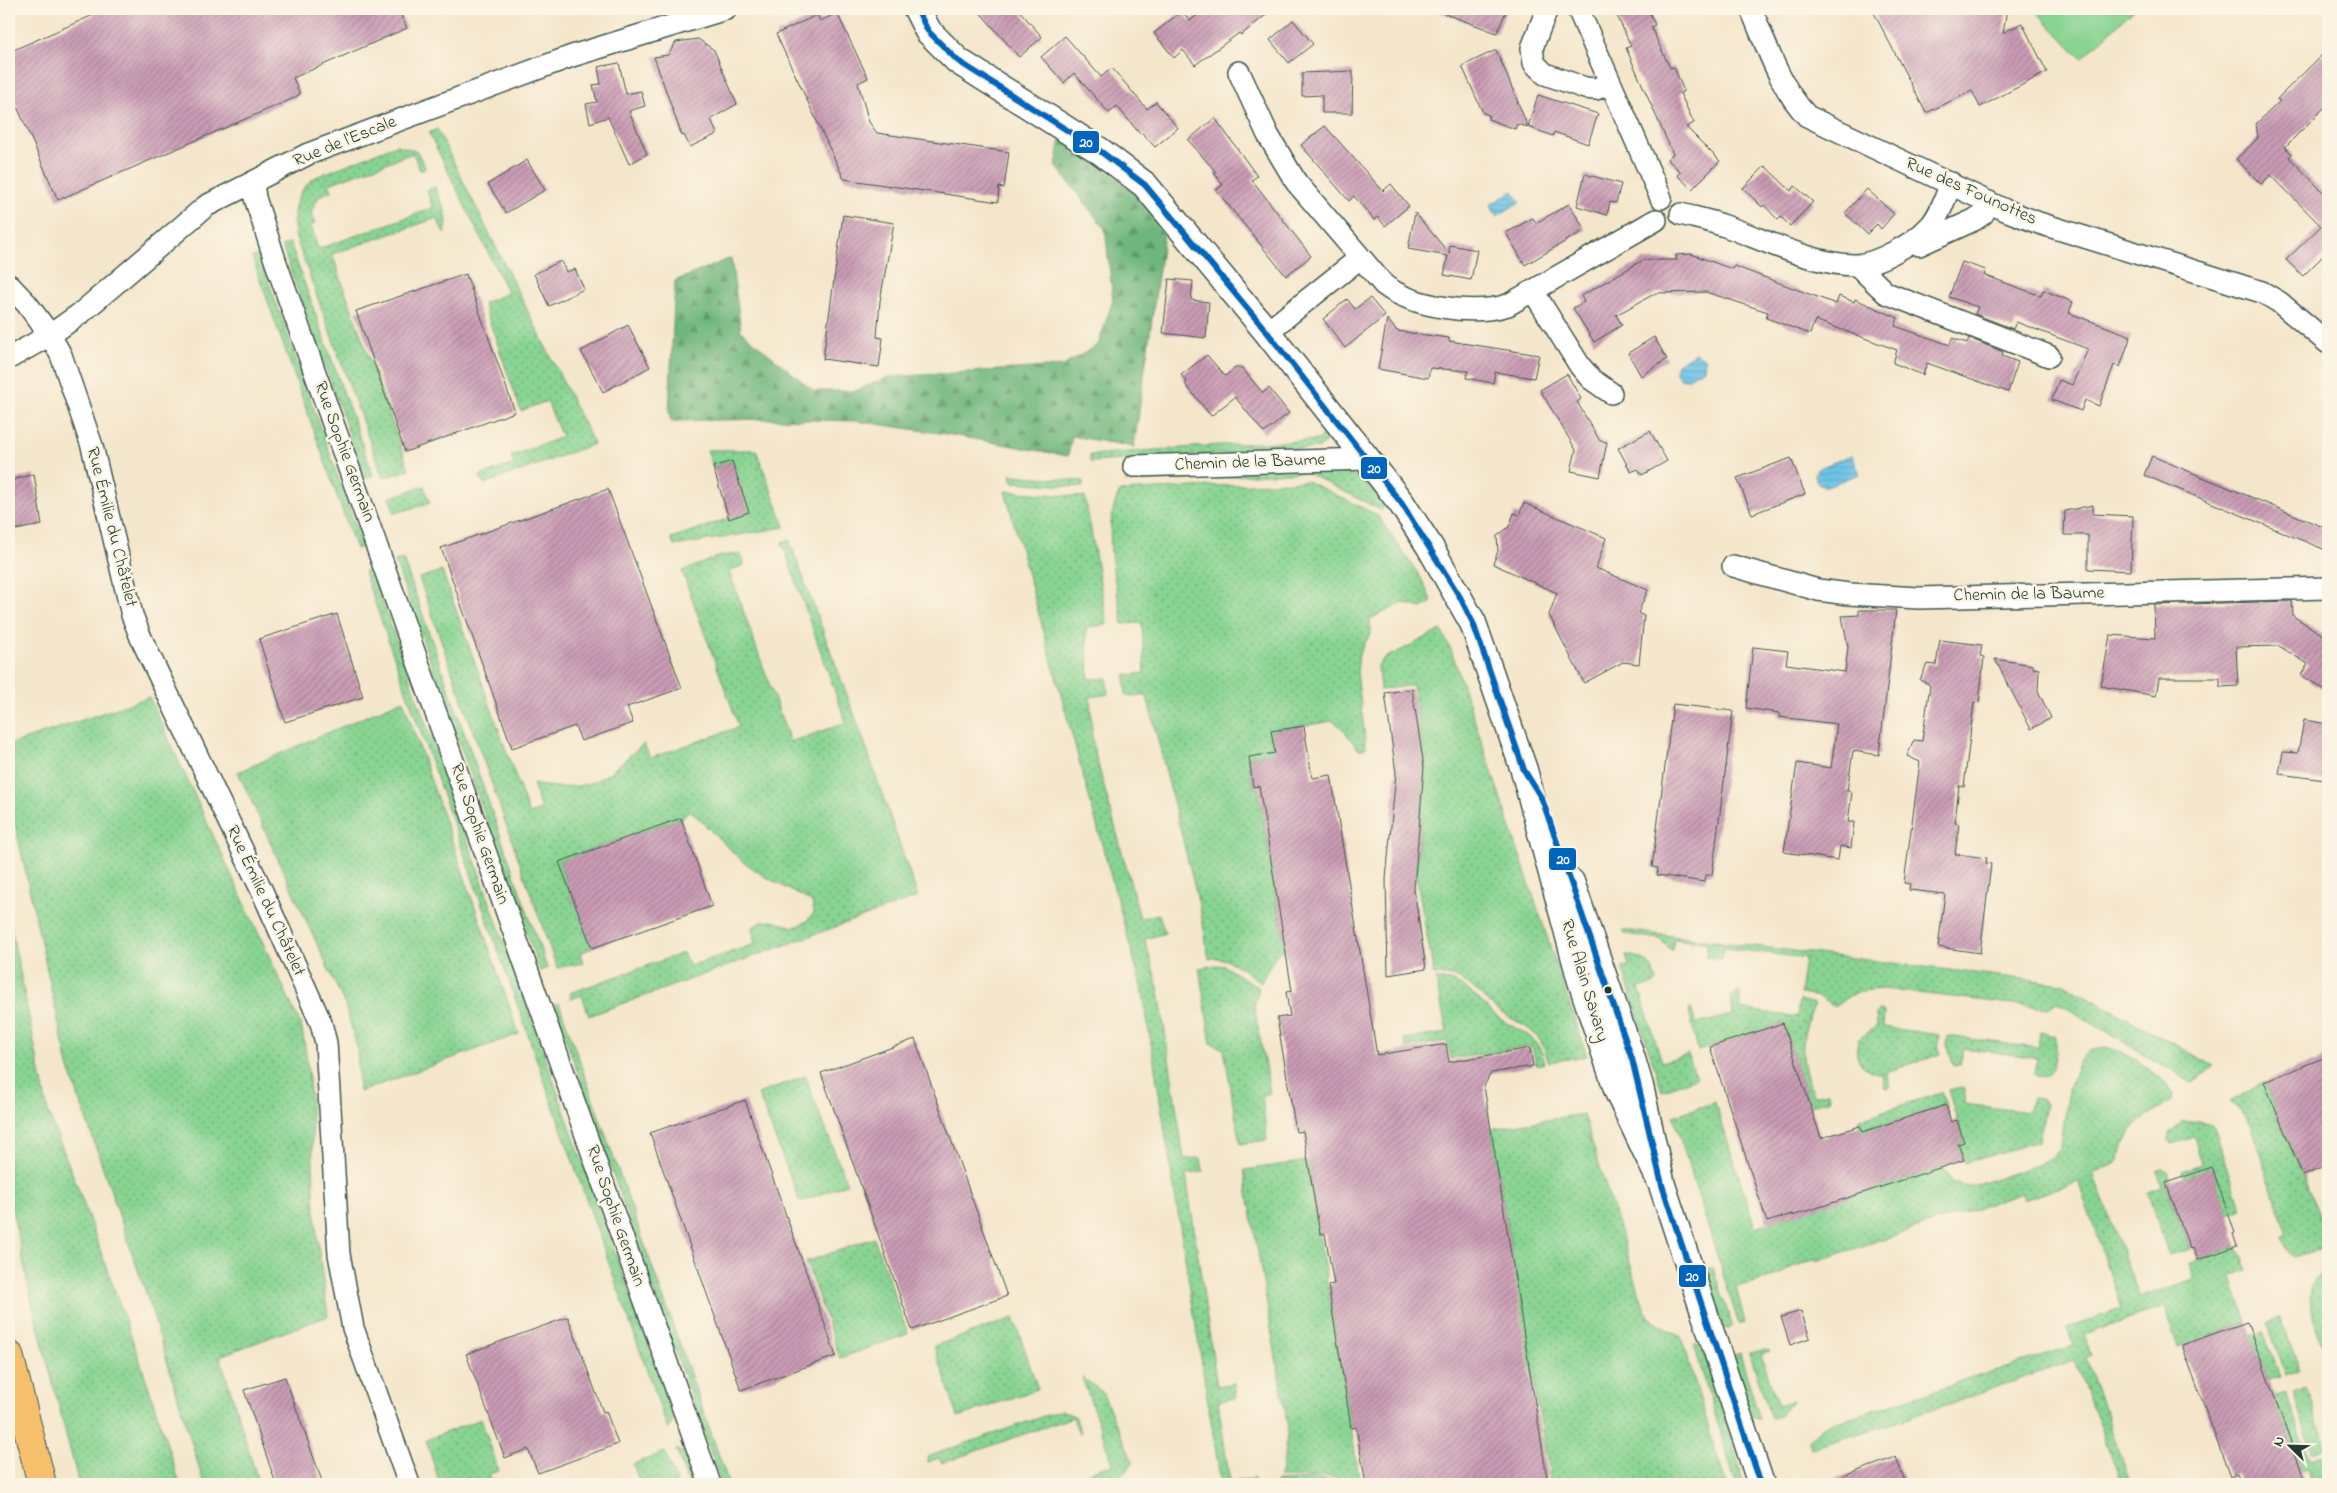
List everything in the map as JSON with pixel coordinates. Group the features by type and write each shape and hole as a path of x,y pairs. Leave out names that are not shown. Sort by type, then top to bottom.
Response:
{"highway":[{"path":"9,1355 26,1428 42,1484"},
{"path":"26,1428 48,1484"}],"street":[{"name":"Rue de l'Escale","path":"9,358 50,335 81,313 206,206 308,154 572,56 726,9"},
{"name":"Rue Alain Savary","path":"917,9 928,31 958,61 1100,151 1145,185 1267,332 1402,504 1450,580 1474,623 1524,770 1581,981 1618,1092 1662,1185 1761,1484"},
{"path":"1547,9 1532,48 1534,63 1545,74 1585,88 1596,89 1609,83"},
{"path":"1578,9 1661,198"},
{"name":"Rue des Founottes","path":"1751,9 1783,85 1794,102 1807,116 1989,202 2039,223 2262,292 2279,302 2328,344"},
{"path":"1239,72 1281,158 1296,182 1384,285 1395,293 1436,306 1495,309 1508,305 1656,220"},
{"name":"Rue Sophie Germain","path":"253,182 255,198 276,263 710,1484"},
{"path":"1894,252 1929,228 1951,183"},
{"path":"1661,198 1675,199 1680,207 1681,214 1678,220 1670,226 1661,225 1656,220 1653,209 1661,198"},
{"path":"1681,214 1722,224 1828,262 1857,265 1872,262 1894,252 1919,245 1974,220 1983,214 1989,202"},
{"path":"1267,332 1360,258"},
{"path":"1857,265 1886,293 2049,356"},
{"name":"Rue Émilie du Châtelet","path":"9,285 27,304 50,335 61,355 92,446 132,615 141,638 262,892 321,1023 326,1043 339,1254 344,1283 354,1328 409,1484"},
{"path":"1533,291 1580,366 1591,379 1611,393"},
{"name":"Chemin de la Baume","path":"1134,466 1367,459"},
{"name":"Chemin de la Baume","path":"1733,566 1818,590 1849,594 1919,598 2328,588"}],"green space":[{"path":"2034,9 2134,9 2082,59"},
{"path":"437,129 594,444 484,484 480,476 514,464 511,456 562,437 547,401 521,411 483,303 508,293 429,133"},
{"path":"1061,137 1130,189 1165,227 1134,447 1072,436 1068,456 952,435 856,421 769,419 671,421 669,412 675,281 731,258 741,331 814,391 855,391 889,377 1063,366 1098,345 1113,300 1105,229 1056,166"},
{"path":"396,145 417,151 425,167 424,170 420,170 413,153 329,184 332,191 319,196 311,213 315,224 311,226 318,249 433,208 427,190 435,187 445,210 447,222 444,234 437,218 332,254 409,470 383,478 296,238 294,212 303,189 316,177"},
{"path":"290,243 373,475 365,478 282,246"},
{"path":"259,255 363,547 356,549 252,257"},
{"path":"1327,428 1330,433 1328,440 1320,448 1090,462 1090,455 1319,440"},
{"path":"707,450 756,450 785,527 674,546 671,538 748,512 732,461 713,467"},
{"path":"1327,465 1345,471 1360,480 1387,505 1381,510 1305,472 1126,482 1125,478"},
{"path":"1011,475 1083,481 1083,487 1013,482"},
{"path":"1307,481 1377,515 1421,578 1432,602 1422,608 1403,603 1370,619 1370,634 1359,654 1357,672 1366,748 1359,750 1341,727 1333,721 1271,731 1274,752 1248,757 1253,788 1258,788 1285,950 1277,953 1261,982 1229,962 1216,958 1209,959 1201,913 1147,696 1126,696 1125,675 1145,673 1142,623 1123,624 1111,557 1111,523 1114,506 1120,491"},
{"path":"424,486 430,503 395,513 389,498"},
{"path":"1005,491 1085,497 1107,622 1106,625 1086,627 1089,679 1107,678 1108,694 1090,697 1093,746 1140,918 1159,914 1165,933 1145,939 1159,991 1184,1159 1201,1158 1203,1172 1186,1174 1217,1386 1234,1383 1236,1398 1218,1401 1230,1483 1254,1478 1255,1484 1221,1484 1143,993"},
{"path":"789,540 860,730 918,897 589,1016 582,995 571,999 570,993 683,953 690,966 755,944 752,927 764,921 772,921 794,927 806,922 814,913 812,902 764,876 741,860 690,810 681,818 559,861 592,948 580,953 583,963 557,968 419,578 442,571 529,814 541,810 533,784 565,787 586,784 605,776 644,744 650,758 739,727 682,571 721,556 739,554 743,558 744,565 729,571 790,742 846,723 782,542"},
{"path":"403,559 547,968 540,971 395,561"},
{"path":"371,570 674,1418 668,1430 364,572"},
{"path":"1441,630 1451,650 1587,1056 1549,1062 1542,1044 1534,1033 1499,1011 1462,980 1445,975 1434,975 1416,875 1425,766 1413,685 1380,690 1378,666 1383,659"},
{"path":"149,697 301,1025 305,1048 310,1094 316,1222 328,1316 220,1356 259,1484 204,1484 151,1308 68,1066 9,796 9,745"},
{"path":"403,700 519,1034 359,1092 357,1047 345,1005 238,772"},
{"path":"9,917 48,1112 78,1188 141,1364 180,1484 79,1484 34,1311 9,1195"},
{"path":"1623,930 2064,984 2214,1066 2192,1083 2057,1002 2048,1008 1882,989 1862,991 1849,996 1834,1007 1820,997 1800,994 1805,958 1724,948 1722,959 1706,957 1707,943 1674,939 1672,951 1660,939 1625,934"},
{"path":"1626,955 1638,957 1646,962 1657,980 1655,983 1639,988 1662,1062 1688,1054 1696,1078 1662,1091 1622,967 1629,966"},
{"path":"1217,965 1224,966 1259,988 1254,1006 1270,1093 1262,1095 1267,1140 1240,1144 1224,1049 1211,1043 1199,968"},
{"path":"1436,980 1454,982 1468,990 1494,1014 1525,1033 1537,1044 1542,1052 1545,1063 1536,1065 1532,1046 1451,1059 1447,1041 1406,1048 1404,1039 1447,1033"},
{"path":"1737,992 1740,993 1740,1009 1797,1017 1799,1000 1815,1004 1803,1039 1803,1060 1813,1096 1828,1092 1830,1099 1810,1106 1783,1023 1698,1051 1689,1010 1691,1008 1696,1024 1733,1015 1731,996"},
{"path":"559,1003 728,1481 721,1482 554,1005"},
{"path":"1878,1011 1884,1012 1883,1027 1939,1035 1938,1045 1941,1054 1886,1072 1890,1086 1888,1088 1884,1087 1882,1074 1869,1070 1860,1063 1857,1052 1859,1039 1877,1026 1876,1014"},
{"path":"2040,1032 2054,1036 2056,1045 2054,1064 2045,1077 2034,1074 2037,1058 1964,1048 1960,1065 1954,1066 1946,1044 1947,1036 2038,1048"},
{"path":"2105,1047 2124,1053 2144,1065 2162,1079 2174,1094 2173,1101 2147,1116 2131,1131 2125,1140 2117,1163 2093,1173 2139,1297 2195,1279 2189,1264 2237,1246 2247,1270 2230,1276 2246,1322 2178,1347 2164,1307 2084,1335 2091,1355 2086,1358 2131,1484 2122,1484 2074,1360 1906,1419 1811,1448 1808,1440 1824,1426 2074,1345 2068,1327 2122,1309 2078,1181 2024,1200 2022,1193 1817,1261 1815,1259 1787,1269 1781,1275 1736,1287 1745,1323 1739,1325 1673,1116 1715,1102 1755,1227 1943,1167 1952,1182 1962,1185 1976,1185 2043,1163 2054,1157 2061,1146 2068,1096 2080,1060 2087,1053"},
{"path":"805,1076 847,1184 800,1202 758,1094"},
{"path":"2264,1082 2328,1237 2328,1246 2294,1258 2289,1253 2282,1236 2287,1234 2250,1125 2240,1109 2230,1102"},
{"path":"1965,1088 1964,1104 2028,1112 2032,1098 2043,1099 2046,1104 2039,1141 1964,1163 1958,1144 1964,1142 1948,1090"},
{"path":"1941,1092 1946,1105 1862,1132 1858,1120"},
{"path":"1583,1114 1644,1307 1649,1317 1681,1337 1726,1484 1551,1484 1491,1129"},
{"path":"2199,1121 2212,1124 2241,1209 2228,1214 2212,1168 2184,1177 2182,1171 2202,1164 2194,1137 2173,1144 2168,1140 2169,1133 2182,1122"},
{"path":"1307,1161 1360,1483 1333,1477 1278,1477 1282,1471 1288,1428 1244,1170"},
{"path":"2162,1168 2167,1171 2171,1182 2166,1184 2190,1249 2169,1256 2148,1193 2162,1188 2157,1170"},
{"path":"874,1238 908,1334 840,1358 806,1262"},
{"path":"1708,1268 1713,1268 1732,1325 1729,1329 1723,1328 1707,1280"},
{"path":"2328,1269 2328,1276 2326,1277 2328,1283 2328,1359 2315,1324 2310,1299 2312,1287 2318,1277"},
{"path":"1014,1318 1038,1389 958,1417 934,1346"},
{"path":"2281,1318 2300,1370 2286,1375 2267,1324"},
{"path":"2263,1331 2280,1377 2268,1380 2251,1335"},
{"path":"1696,1343 1705,1355 1745,1484 1736,1484 1694,1345"},
{"path":"1764,1350 1770,1351 1761,1355 1778,1405 1792,1401 1782,1415 1771,1418 1750,1353"},
{"path":"1740,1353 1760,1420 1751,1415 1732,1356"},
{"path":"1082,1377 1102,1392 1133,1462 1126,1472 1109,1483 1099,1485 1055,1484 1113,1464"},
{"path":"2306,1387 2327,1448 2313,1453 2293,1392"},
{"path":"2286,1393 2310,1460 2328,1454 2328,1484 2313,1484 2308,1469 2301,1471 2274,1397"},
{"path":"1061,1410 1076,1417 1081,1433 1079,1434 1073,1417 942,1463 939,1458 928,1462 927,1457"},
{"path":"481,1419 499,1471 489,1474 493,1484 440,1484 426,1440"},
{"path":"676,1449 686,1455 696,1484 688,1484"},
{"path":"665,1452 677,1484 637,1484 640,1483 633,1464"},
{"path":"1316,1479 1350,1484 1274,1484 1276,1481"}],"water":[{"path":"1513,191 1520,202 1497,216 1490,205"},
{"path":"1696,353 1705,359 1704,369 1687,379 1679,378 1675,371 1677,364"},
{"path":"1852,455 1860,474 1824,487 1818,484 1815,475 1817,469"}],"building":[{"path":"107,9 398,9 407,28 293,78 300,94 294,98 58,200 9,88 9,52"},
{"path":"977,9 1018,9 1042,37 1019,57"},
{"path":"1205,9 1273,9 1241,35 1239,33 1195,65 1183,50 1174,58 1154,33 1182,11 1190,21"},
{"path":"1437,9 1507,9 1497,33 1437,11"},
{"path":"1614,9 1648,9 1655,25 1651,27 1670,68 1674,67 1684,91 1680,93 1694,123 1686,127 1720,161 1692,189 1677,175 1681,172 1667,159 1673,154 1626,48 1631,46"},
{"path":"1872,9 2007,9 2003,33 2022,23 2047,72 1980,107 1972,91 1926,113"},
{"path":"837,13 868,78 858,83 869,122 877,133 1009,152 1004,188 999,187 998,202 844,179 776,34 817,15 820,21"},
{"path":"1293,20 1313,44 1289,63 1270,40"},
{"path":"1065,36 1101,77 1112,68 1147,109 1156,102 1178,128 1155,147 1142,133 1140,134 1117,106 1109,113 1074,73 1064,83 1041,57"},
{"path":"698,39 714,50 737,104 711,119 717,134 690,147 684,135 682,136 654,57 668,55 676,42"},
{"path":"2328,49 2328,104 2285,147 2292,154 2289,157 2328,197 2328,251 2303,276 2286,260 2321,226 2271,175 2261,184 2236,159 2258,138 2256,124 2280,101 2277,99"},
{"path":"1496,50 1528,127 1517,124 1515,129 1488,119 1489,115 1483,113 1462,66"},
{"path":"619,63 626,94 641,91 645,106 629,111 647,154 629,164 608,117 590,123 586,104 597,102 593,85 601,84 598,67"},
{"path":"1353,71 1352,113 1322,113 1322,95 1302,96 1302,73"},
{"path":"1538,95 1598,114 1588,144 1554,132 1553,136 1528,127"},
{"path":"1215,118 1257,176 1252,180 1311,256 1286,276 1216,190 1223,185 1214,173 1216,172 1188,140"},
{"path":"1325,126 1383,191 1391,184 1409,206 1385,226 1378,217 1374,220 1354,196 1349,201 1301,145"},
{"path":"527,160 545,190 506,213 488,184"},
{"path":"1765,166 1791,191 1795,186 1813,202 1790,226 1781,217 1778,220 1764,205 1762,207 1743,188"},
{"path":"1585,174 1621,184 1616,203 1610,202 1607,215 1577,206"},
{"path":"1867,189 1894,214 1881,229 1877,224 1867,234 1845,213"},
{"path":"1569,204 1585,230 1525,265 1506,233 1533,218 1536,223"},
{"path":"1415,213 1449,253 1450,245 1477,250 1471,280 1444,275 1448,256 1408,249"},
{"path":"843,215 894,223 880,301 877,337 883,338 879,367 823,359"},
{"path":"1691,254 1732,269 1734,266 1836,304 1839,296 1854,302 1855,299 1898,318 1895,326 1950,345 1952,338 1967,343 1969,338 2003,352 2002,356 2018,362 2008,392 1927,363 1923,375 1893,363 1897,350 1815,320 1810,334 1766,318 1768,312 1706,292 1656,293 1616,315 1622,325 1594,342 1573,308 1584,302 1581,296 1643,260 1677,260 1676,255"},
{"path":"561,261 566,272 575,269 584,289 549,306 534,274"},
{"path":"1962,262 1986,270 1984,275 2041,296 2043,290 2073,302 2069,313 2131,336 2120,367 2114,365 2099,406 2085,400 2081,411 2052,400 2059,380 2072,385 2088,349 2016,322 2013,329 1975,314 1978,307 1949,297"},
{"path":"466,274 515,412 405,452 356,311"},
{"path":"1169,279 1193,281 1191,300 1209,302 1206,338 1163,333"},
{"path":"1370,298 1385,316 1345,348 1323,319 1347,299 1355,309"},
{"path":"1387,319 1397,331 1449,338 1449,341 1539,355 1534,378 1495,372 1493,383 1466,378 1468,371 1430,368 1428,378 1378,369"},
{"path":"628,325 650,367 603,392 581,351"},
{"path":"1654,337 1667,359 1641,376 1628,353"},
{"path":"1207,355 1225,376 1235,368 1242,368 1263,393 1269,388 1289,413 1264,433 1235,397 1211,416 1185,384 1187,382 1181,375"},
{"path":"1567,374 1581,399 1577,402 1600,441 1607,442 1600,477 1571,471 1576,450 1540,390"},
{"path":"1650,431 1667,461 1642,475 1638,469 1631,472 1618,448"},
{"path":"2152,456 2328,529 2328,551 2144,475"},
{"path":"1791,458 1805,494 1752,514 1737,478"},
{"path":"732,461 749,512 729,519 713,467"},
{"path":"34,474 42,525 14,530 9,481"},
{"path":"608,489 682,688 627,707 633,723 581,741 575,726 512,748 441,548"},
{"path":"1524,503 1606,538 1596,568 1648,590 1638,613 1644,616 1639,664 1623,662 1584,683 1549,615 1557,593 1493,564 1498,551 1497,536 1509,527 1514,513 1519,515"},
{"path":"2093,505 2093,514 2133,516 2131,571 2088,569 2088,535 2064,535 2065,511"},
{"path":"2292,601 2293,616 2326,637 2328,633 2328,692 2301,675 2308,664 2279,646 2236,647 2238,686 2220,687 2220,678 2159,678 2156,696 2101,686 2110,635 2155,638 2154,605"},
{"path":"1859,610 1896,610 1879,755 1853,751 1847,791 1852,792 1848,822 1854,822 1851,848 1840,846 1838,860 1784,852 1797,763 1831,768 1837,724 1779,717 1779,713 1746,708 1753,647 1788,651 1786,664 1845,672 1848,647 1842,616 1859,615"},
{"path":"337,614 363,697 285,722 259,639"},
{"path":"1940,640 1982,645 1980,656 1984,657 1979,703 1974,702 1964,787 1959,786 1955,823 1959,824 1955,854 1987,858 1986,863 1991,864 1980,953 1938,947 1945,894 1909,890 1910,884 1904,883 1920,762 1907,756 1914,740 1922,741 1930,685 1920,680 1927,664 1936,665"},
{"path":"1995,659 2033,665 2033,668 2039,669 2038,691 2051,718 2031,729"},
{"path":"1412,689 1424,767 1414,889 1426,969 1388,975 1386,879 1396,773 1385,693"},
{"path":"1673,704 1733,711 1712,875 1706,875 1705,882 1657,875 1658,868 1652,867"},
{"path":"2304,720 2328,724 2328,760 2325,780 2279,774 2283,752 2298,753"},
{"path":"1304,726 1312,778 1331,775 1377,1055 1446,1044 1449,1062 1530,1048 1533,1066 1491,1073 1484,1086 1548,1484 1366,1484 1356,1427 1351,1428 1328,1285 1334,1284 1325,1234 1320,1234 1303,1131 1296,1132 1277,1018 1290,1016 1286,992 1292,991 1259,786 1253,787 1249,757 1275,753 1271,731"},
{"path":"681,818 712,906 592,948 559,862"},
{"path":"1783,1023 1821,1138 1860,1126 1862,1132 1946,1105 1951,1122 1957,1120 1964,1142 1958,1144 1964,1160 1792,1216 1792,1214 1767,1222 1710,1047"},
{"path":"915,1039 1007,1296 912,1330 821,1073"},
{"path":"2328,1056 2328,1165 2303,1176 2264,1082"},
{"path":"745,1100 836,1356 741,1390 650,1133"},
{"path":"2212,1167 2235,1233 2233,1234 2237,1246 2198,1260 2193,1248 2190,1249 2166,1183"},
{"path":"1801,1311 1810,1338 1790,1345 1781,1317"},
{"path":"568,1317 603,1412 606,1411 618,1444 538,1473 528,1449 505,1458 466,1354"},
{"path":"2247,1322 2306,1484 2241,1484 2237,1474 2230,1477 2182,1345"},
{"path":"285,1377 323,1484 276,1484 244,1390"},
{"path":"1896,1457 1906,1484 1827,1484 1827,1482"}],"transit line":[{"name":"20","path":"917,9 928,31 958,61 1100,151 1145,185 1267,332 1402,504 1460,597 1473,623 1524,770 1542,799 1632,1059 1662,1185 1761,1484"}]}
